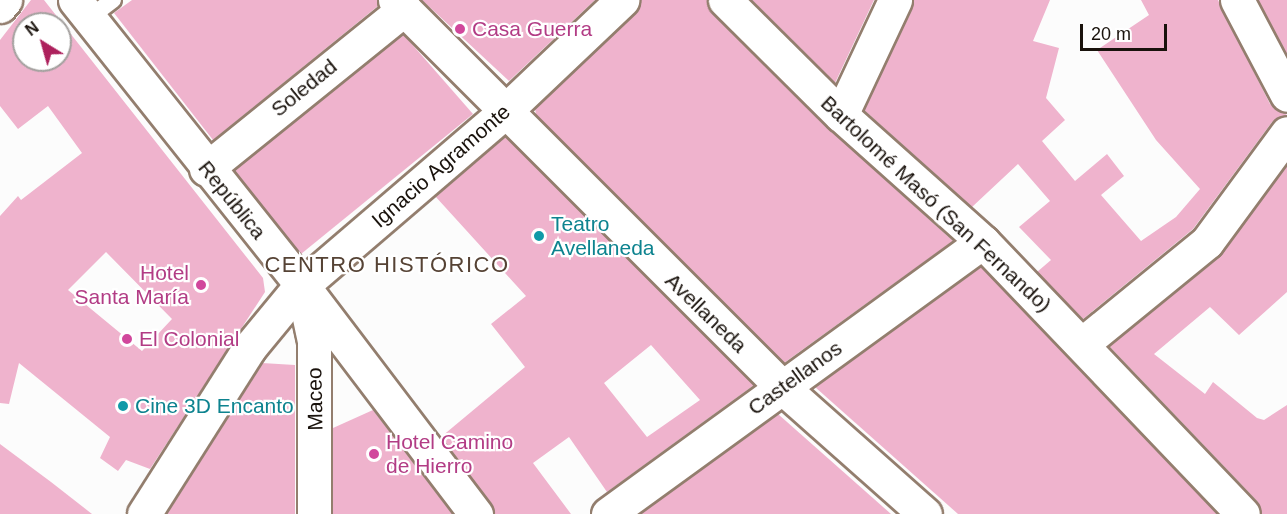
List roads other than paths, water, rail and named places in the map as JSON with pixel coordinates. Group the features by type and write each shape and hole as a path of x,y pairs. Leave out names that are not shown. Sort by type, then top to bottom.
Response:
{"street":[{"path":"0,6 4,0"},
{"name":"Ignacio Agramonte","path":"144,514 250,347 302,285 502,114 622,0"},
{"name":"Bartolomé Masó (San Fernando)","path":"725,0 841,115 982,242 1243,514"},
{"path":"841,115 895,0"},
{"path":"1237,0 1287,95"},
{"name":"Avellaneda","path":"399,5 502,114 782,387 926,514"},
{"name":"Soledad","path":"206,168 322,74 399,5"},
{"name":"República","path":"92,6 206,168 302,285 476,514"},
{"path":"1082,344 1207,242 1287,133"},
{"name":"Castellanos","path":"608,514 982,242"},
{"name":"Maceo","path":"302,285 314,341 314,514"}],"place":[{"name":"Casa Guerra","path":"460,29"},
{"name":"Teatro Avellaneda","path":"539,236"},
{"name":"Hotel Santa María","path":"201,285"},
{"name":"El Colonial","path":"127,339"},
{"name":"Cine 3D Encanto","path":"123,406"},
{"name":"Hotel Camino de Hierro","path":"374,454"}],"district":[{"name":"CENTRO HISTÓRICO","path":"387,265"}]}
